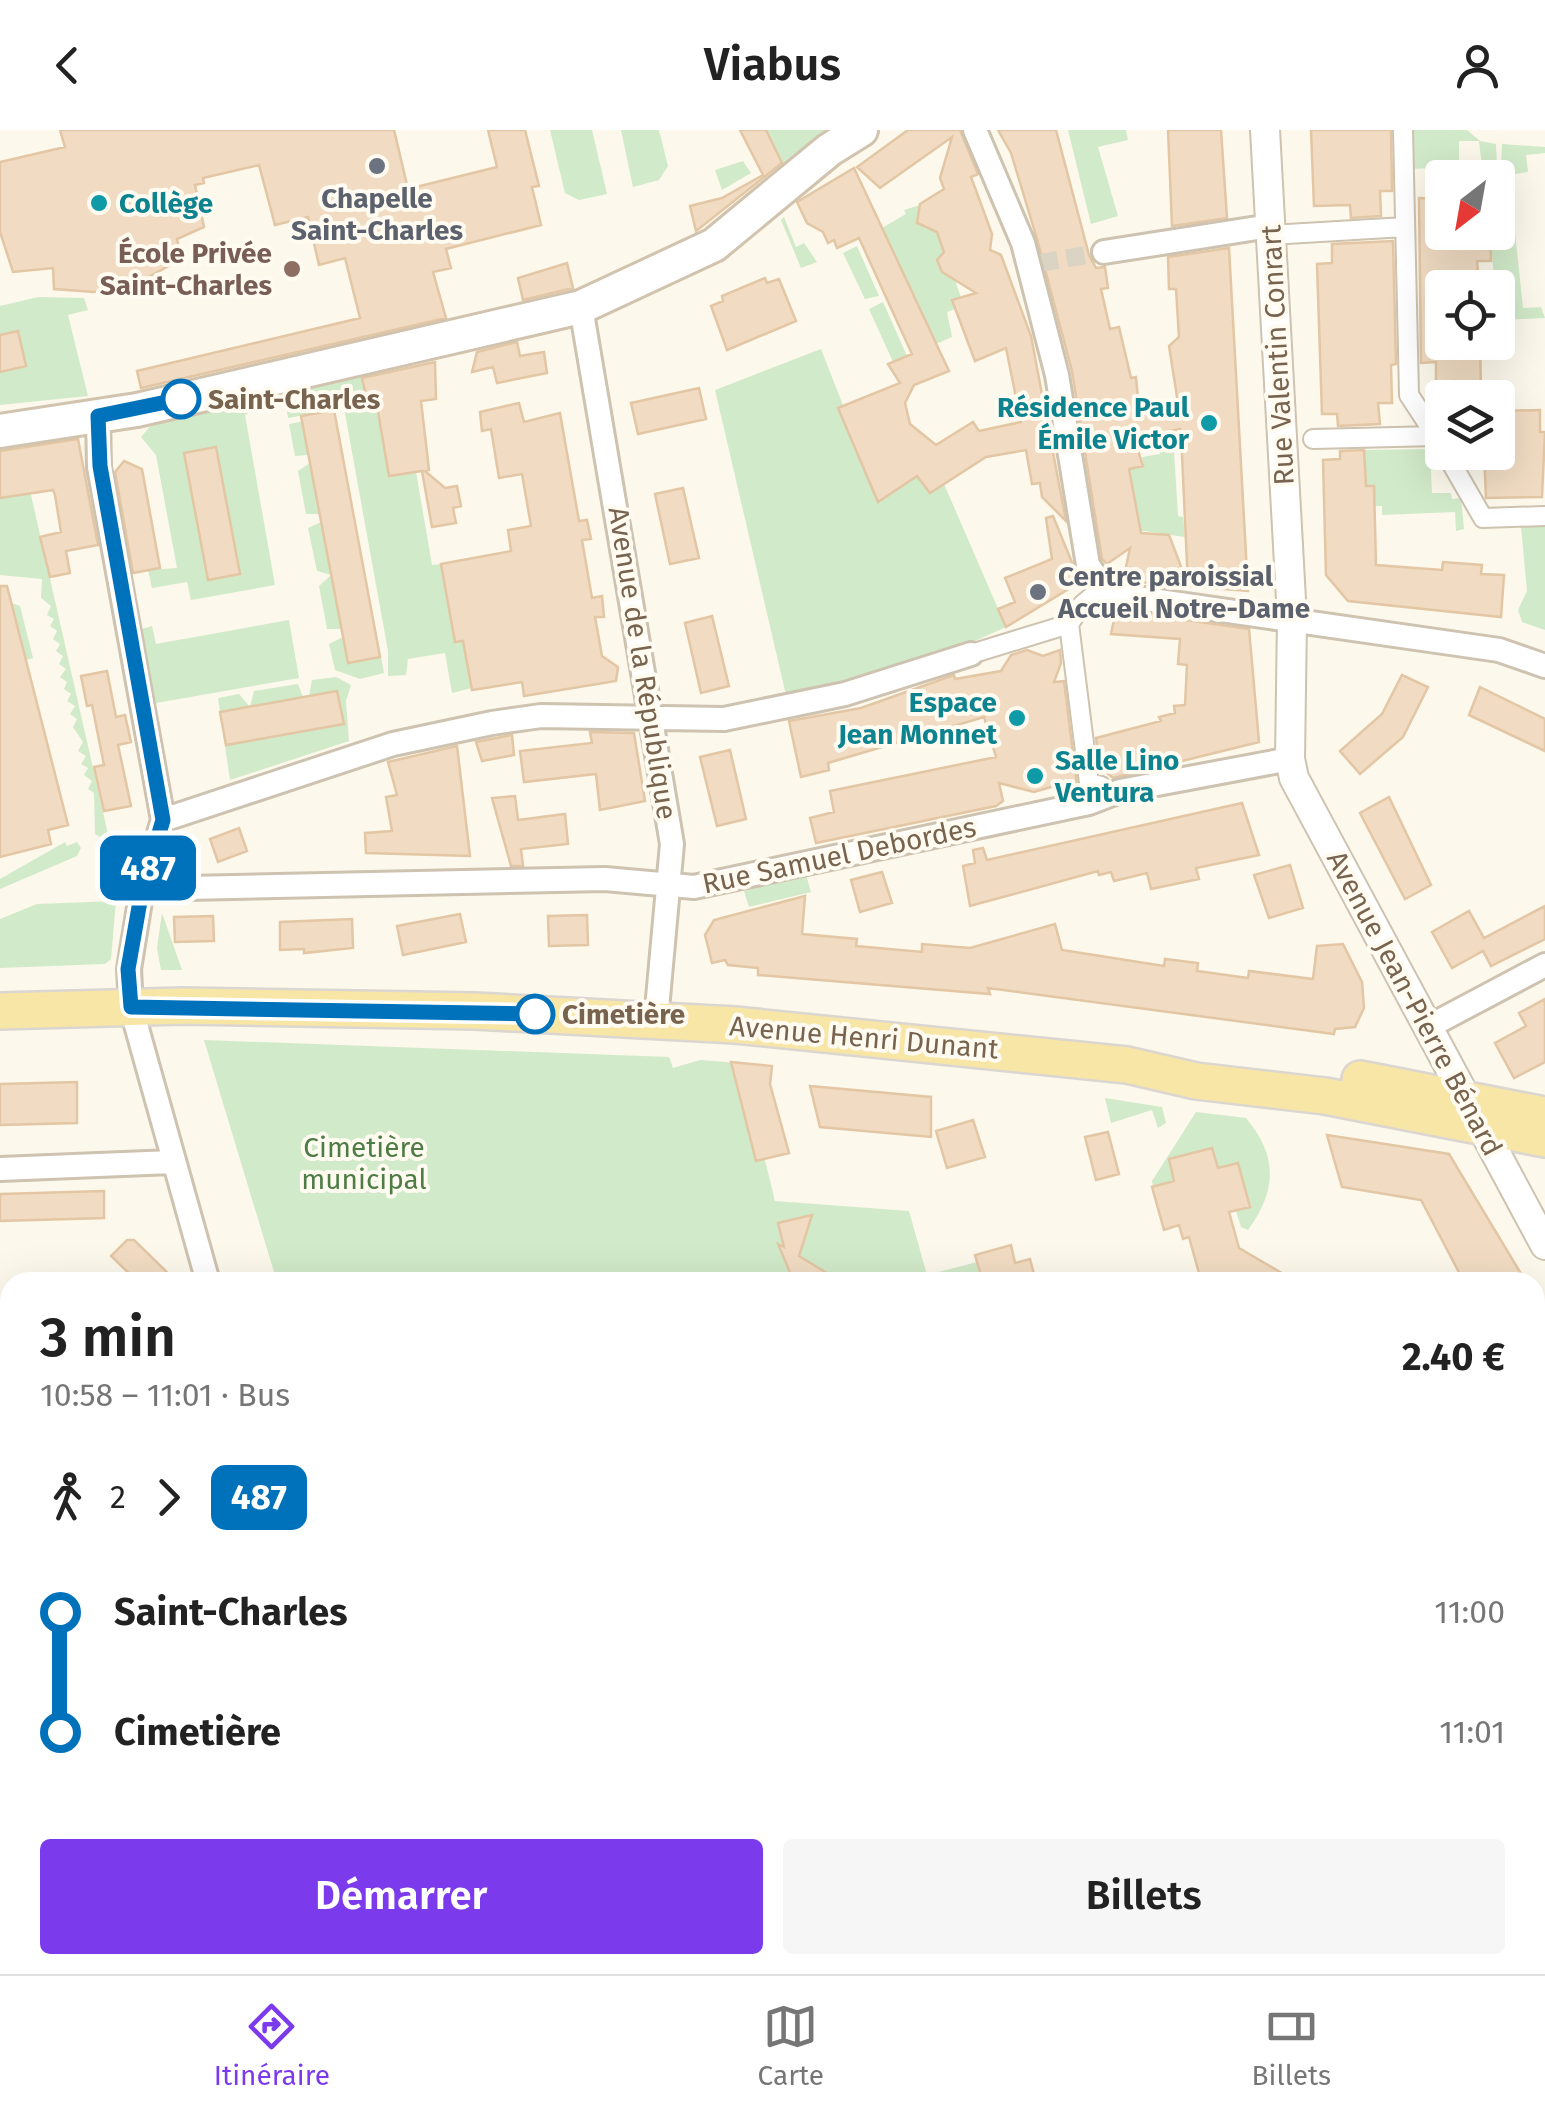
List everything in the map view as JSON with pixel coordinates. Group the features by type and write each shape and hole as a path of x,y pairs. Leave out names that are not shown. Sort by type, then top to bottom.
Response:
{"main road":[{"path":"0,431 98,416 581,307 714,245 829,150 861,130"},
{"name":"Avenue Henri Dunant","path":"0,1011 131,1007 456,1010 656,1020 1127,1064 1249,1064 1476,1113"},
{"path":"1476,1113 1545,1116"},
{"path":"1476,1113 1545,1139"}],"street":[{"path":"974,130 1034,264 1063,402 1088,564 1103,587 1117,595 1499,650 1545,666"},
{"name":"Rue Valentin Conrart","path":"1264,130 1292,618 1290,759"},
{"path":"1403,130 1409,395 1425,420"},
{"path":"1104,252 1270,230 1405,228"},
{"name":"Avenue de la République","path":"581,307 654,716 672,844 656,1020"},
{"path":"98,416 100,466 163,820 142,890 128,969 131,1007 205,1272"},
{"path":"1281,440 1425,444"},
{"path":"1456,470 1484,518 1545,516"},
{"path":"163,820 393,744 475,726 541,716 724,719 845,694 1069,624 1082,605 1103,587"},
{"path":"1069,624 1090,783 1102,786"},
{"name":"Rue Samuel Debordes","path":"142,890 604,880 694,887 1090,803 1120,791 1290,759"},
{"name":"Avenue Jean-Pierre Bénard","path":"1290,759 1294,778 1545,1245"},
{"path":"1428,1027 1545,966"},
{"path":"0,1169 172,1162"}],"green space":[{"path":"550,130 592,130 607,194 579,200 565,193"},
{"path":"621,130 659,130 668,166 659,180 633,187"},
{"path":"767,130 827,130 784,165"},
{"path":"1068,130 1126,130 1128,140 1098,147 1118,216 1091,224"},
{"path":"1410,130 1467,130 1480,141 1496,144 1497,160 1481,160 1479,141 1459,141 1459,160 1425,160 1425,168 1411,169"},
{"path":"1502,144 1545,147 1545,153 1526,155 1528,172 1515,174 1515,160 1501,160"},
{"path":"743,161 751,173 722,190 715,170"},
{"path":"920,205 918,222 926,229 936,230 945,254 938,262 942,272 952,272 961,297 952,301 955,309 947,312 952,337 936,344 882,228 906,214 904,210"},
{"path":"784,217 796,247 804,243 817,262 801,268 781,220"},
{"path":"1515,232 1523,308 1541,307 1545,318 1515,319 1515,270 1493,270 1492,250 1515,250"},
{"path":"857,246 879,296 865,299 843,253"},
{"path":"38,297 84,298 88,310 68,315 88,396 0,405 0,372 25,366 18,331 0,335 0,306"},
{"path":"883,302 907,356 893,362 869,309"},
{"path":"821,349 880,500 918,476 930,493 944,484 1006,627 898,669 786,695 715,390"},
{"path":"361,372 366,396 375,394 389,475 416,472 432,565 441,564 455,641 463,641 472,688 452,693 445,653 408,659 406,675 388,676 388,651 344,408 288,418 286,406 306,402 303,385"},
{"path":"259,400 258,408 245,415 275,585 191,600 187,582 152,588 148,570 177,568 156,455 141,437 153,423"},
{"path":"1171,403 1178,516 1183,517 1185,537 1137,530 1132,484 1121,471 1144,466 1142,457 1160,454 1151,405"},
{"path":"335,415 384,673 360,679 335,670 329,644 343,637 342,629 327,629 319,586 331,575 317,571 308,528 321,522 320,514 306,514 298,471 310,463 308,455 295,456 289,424"},
{"path":"1425,449 1425,470 1431,470 1432,493 1451,493 1452,499 1461,498 1464,529 1456,531 1455,512 1382,515 1382,506 1374,506 1374,486 1366,486 1363,450"},
{"path":"21,451 110,843 95,834 94,793 88,789 92,781 84,775 88,768 81,764 86,756 78,751 83,742 73,727 77,719 70,714 75,706 67,701 71,694 64,689 67,682 60,677 66,669 59,664 63,656 56,651 60,644 53,639 57,631 50,626 54,619 47,615 51,606 41,598 42,579 0,575 0,456"},
{"path":"1545,526 1545,630 1522,622 1518,610 1527,591 1521,527"},
{"path":"0,599 20,606 33,658 26,660 13,609"},
{"path":"289,620 299,678 156,703 142,629 152,626 156,644"},
{"path":"336,677 351,685 346,701 349,741 230,780 218,698 239,694 250,707 254,691 298,684 303,697 309,696 312,680"},
{"path":"65,842 67,846 77,842 81,848 77,856 0,889 0,879"},
{"path":"806,875 811,892 749,907 744,891"},
{"path":"116,901 111,959 105,964 0,968 0,919 37,904"},
{"path":"162,913 182,970 161,970 157,948"},
{"name":"Cimetière municipal","path":"204,1040 669,1057 673,1068 700,1060 741,1063 775,1201 909,1211 926,1272 274,1272"},
{"path":"1105,1098 1162,1107 1166,1123 1158,1128 1152,1110 1111,1123"},
{"path":"1196,1112 1246,1118 1264,1146 1269,1187 1248,1230 1241,1227 1236,1211 1229,1212 1212,1148 1169,1159 1174,1181 1153,1187 1152,1181"},
{"name":"Cimetière municipal","path":"977,1262 980,1272 939,1272"}],"building":[{"path":"60,130 394,130 408,189 497,167 488,130 525,130 539,186 532,187 541,225 446,249 451,268 433,272 446,318 141,388 137,371 360,318 345,258 319,265 308,217 275,225 259,165 203,178 204,183 195,185 204,227 177,239 181,259 134,285 94,292 54,289 53,268 13,272 0,232 0,162 65,147"},
{"path":"740,130 766,130 782,163 696,231 690,206 722,198 763,175"},
{"path":"908,130 960,130 978,174 971,177 992,234 990,250 1001,255 1031,336 1066,521 1042,497 1040,483 1032,484 1026,450 986,457 930,493 917,476 878,502 838,408 900,383 888,364 912,354 859,238 837,248 834,240 828,243 823,232 807,223 797,202 854,168 949,371 914,385 905,403 910,424 936,445 973,422 979,431 1021,422 1006,348 975,361 952,300 976,293 942,272 937,260 944,252 937,232 917,223 920,204 944,189 940,178 952,137 880,188 857,167"},
{"path":"998,130 1056,130 1089,255 1096,268 1105,267 1108,288 1101,289 1110,329 1119,327 1131,378 1136,377 1139,411 1178,403 1169,346 1179,337 1176,289 1169,289 1168,257 1229,248 1248,591 1123,581 1130,548 1107,564 1102,559 1072,371 1011,153","holes":["1180,429 1188,585 1169,535 1141,533 1129,469 1143,466 1134,438"]},
{"path":"1168,130 1221,130 1227,218 1172,226"},
{"path":"1311,130 1391,130 1392,191 1380,191 1381,216 1351,218 1350,205 1314,206"},
{"path":"1419,198 1425,198 1425,250 1491,250 1491,261 1477,261 1478,270 1425,270 1425,360 1480,360 1481,380 1436,380 1436,362 1421,363"},
{"path":"1393,241 1396,364 1391,365 1392,403 1378,403 1380,424 1338,426 1337,414 1322,414 1317,264 1332,263 1332,244"},
{"path":"567,263 573,288 523,300 518,278"},
{"path":"765,278 767,283 779,279 796,321 727,350 711,306 723,301 722,296"},
{"path":"18,331 26,366 0,372 0,335"},
{"path":"517,342 520,356 544,352 547,373 497,383 493,367 472,372 477,352"},
{"path":"435,362 436,399 421,401 429,470 425,471 445,488 457,486 461,506 453,508 456,523 432,527 422,471 389,476 375,394 366,396 362,378"},
{"path":"699,388 706,419 638,434 631,403"},
{"path":"519,403 524,422 560,413 579,521 587,520 591,539 582,540 592,598 602,596 604,617 595,617 602,656 618,667 616,681 524,696 522,682 472,690 463,641 455,642 441,564 511,551 508,530 531,526 522,474 499,478 491,429 482,431 480,412"},
{"path":"334,410 380,657 348,663 301,416"},
{"path":"1540,410 1540,432 1545,432 1542,497 1486,498 1485,470 1515,470 1515,411"},
{"path":"78,439 98,545 66,551 70,573 50,577 40,537 61,532 55,495 53,490 0,498 0,451"},
{"path":"216,447 240,574 208,580 184,453"},
{"path":"1364,450 1366,486 1374,486 1376,565 1442,570 1443,562 1482,565 1481,574 1504,575 1501,617 1348,601 1326,575 1323,460 1340,459 1340,451"},
{"path":"124,461 142,469 160,568 133,573 115,472"},
{"path":"683,488 699,558 670,564 655,494"},
{"name":"Centre paroissial Accueil Notre-Dame","path":"1053,516 1080,582 1006,627 998,609 1015,602 1005,578 1052,559 1046,518"},
{"path":"0,586 7,586 68,825 48,830 51,844 0,857"},
{"path":"1116,610 1249,629 1259,742 1113,778 1100,767 1096,738 1161,721 1159,717 1175,713 1174,706 1185,705 1187,665 1178,664 1180,639 1111,634"},
{"path":"712,616 729,686 701,693 685,623"},
{"path":"1027,650 1043,656 1060,650 1061,663 1054,682 1064,681 1077,785 1065,783 1034,792 999,783 1003,801 996,806 816,843 810,818 834,812 830,791 996,757 984,717 828,763 829,770 801,777 789,721 861,708 954,675 955,679 1001,671 1011,655"},
{"path":"107,671 116,717 125,715 131,742 118,745 131,806 104,811 94,767 104,765 92,705 87,706 81,676"},
{"path":"1402,675 1428,687 1403,737 1360,774 1340,751 1382,714"},
{"path":"1480,687 1545,719 1545,751 1469,715"},
{"path":"337,691 344,724 226,745 220,712"},
{"path":"590,732 634,733 645,801 600,810 596,774 524,782 520,751 592,743"},
{"path":"512,735 514,755 482,761 476,742"},
{"path":"457,746 470,856 366,853 365,833 392,831 386,797 397,795 388,762"},
{"path":"730,750 746,819 717,826 700,757"},
{"path":"515,796 518,820 565,814 568,844 521,849 523,866 511,866 492,798"},
{"path":"1389,797 1431,885 1405,899 1360,813"},
{"path":"1242,803 1259,855 1196,868 1199,879 1151,889 1147,873 1114,881 1111,872 1099,875 1098,871 970,906 963,866 975,863 973,850 983,848 987,860"},
{"path":"239,828 247,851 218,862 210,839"},
{"path":"1290,865 1303,908 1269,918 1254,875"},
{"path":"882,872 892,903 860,912 851,880"},
{"path":"805,896 802,934 857,939 856,946 922,952 922,944 970,948 1055,924 1062,950 1164,966 1165,959 1198,963 1197,971 1248,978 1249,971 1313,979 1317,946 1343,944 1362,982 1364,1008 1355,1027 1335,1029 1334,1034 988,988 990,994 758,975 758,968 728,965 725,960 712,963 705,935 714,920"},
{"path":"1545,906 1545,939 1491,966 1483,951 1452,968 1432,932 1469,911 1484,938"},
{"path":"460,914 466,942 403,955 397,926"},
{"path":"587,915 588,945 549,946 548,916"},
{"path":"213,916 214,941 175,942 174,917"},
{"path":"352,919 353,948 304,953 304,949 280,950 280,922"},
{"path":"1545,999 1545,1062 1514,1078 1495,1043 1526,1026 1519,1013"},
{"path":"731,1062 772,1066 770,1084 789,1153 756,1161"},
{"path":"77,1082 77,1123 0,1125 0,1084"},
{"path":"810,1086 931,1097 931,1137 820,1127"},
{"path":"973,1120 985,1157 947,1168 936,1131"},
{"path":"1108,1132 1119,1174 1096,1180 1085,1137"},
{"path":"1327,1135 1449,1154 1520,1272 1459,1272 1421,1200 1342,1187"},
{"path":"1212,1148 1218,1168 1238,1163 1250,1207 1229,1212 1239,1248 1280,1272 1199,1272 1189,1237 1183,1239 1179,1225 1164,1230 1152,1187 1174,1181 1169,1159"},
{"path":"104,1191 104,1218 0,1221 0,1194"},
{"path":"812,1215 799,1256 825,1272 790,1272 778,1244 784,1247 778,1223"},
{"path":"127,1240 134,1240 167,1272 128,1272 111,1256"},
{"path":"1011,1245 1015,1263 1030,1259 1033,1272 980,1272 975,1255"}],"tunnel":[{"path":"1040,263 1104,252"}],"bus line":[{"name":"487","path":"181,399 98,416 102,434 100,466 163,820 142,890 128,969 131,1007 535,1014"}],"place":[{"name":"Chapelle Saint-Charles","path":"377,166"},
{"name":"Collège","path":"99,203"},
{"name":"École Privée Saint-Charles","path":"292,269"},
{"name":"Saint-Charles","path":"181,399"},
{"name":"Résidence Paul Émile Victor","path":"1209,423"},
{"name":"Centre paroissial Accueil Notre-Dame","path":"1038,592"},
{"name":"Espace Jean Monnet","path":"1017,718"},
{"name":"Salle Lino Ventura","path":"1035,776"},
{"name":"Cimetière","path":"535,1014"}]}
